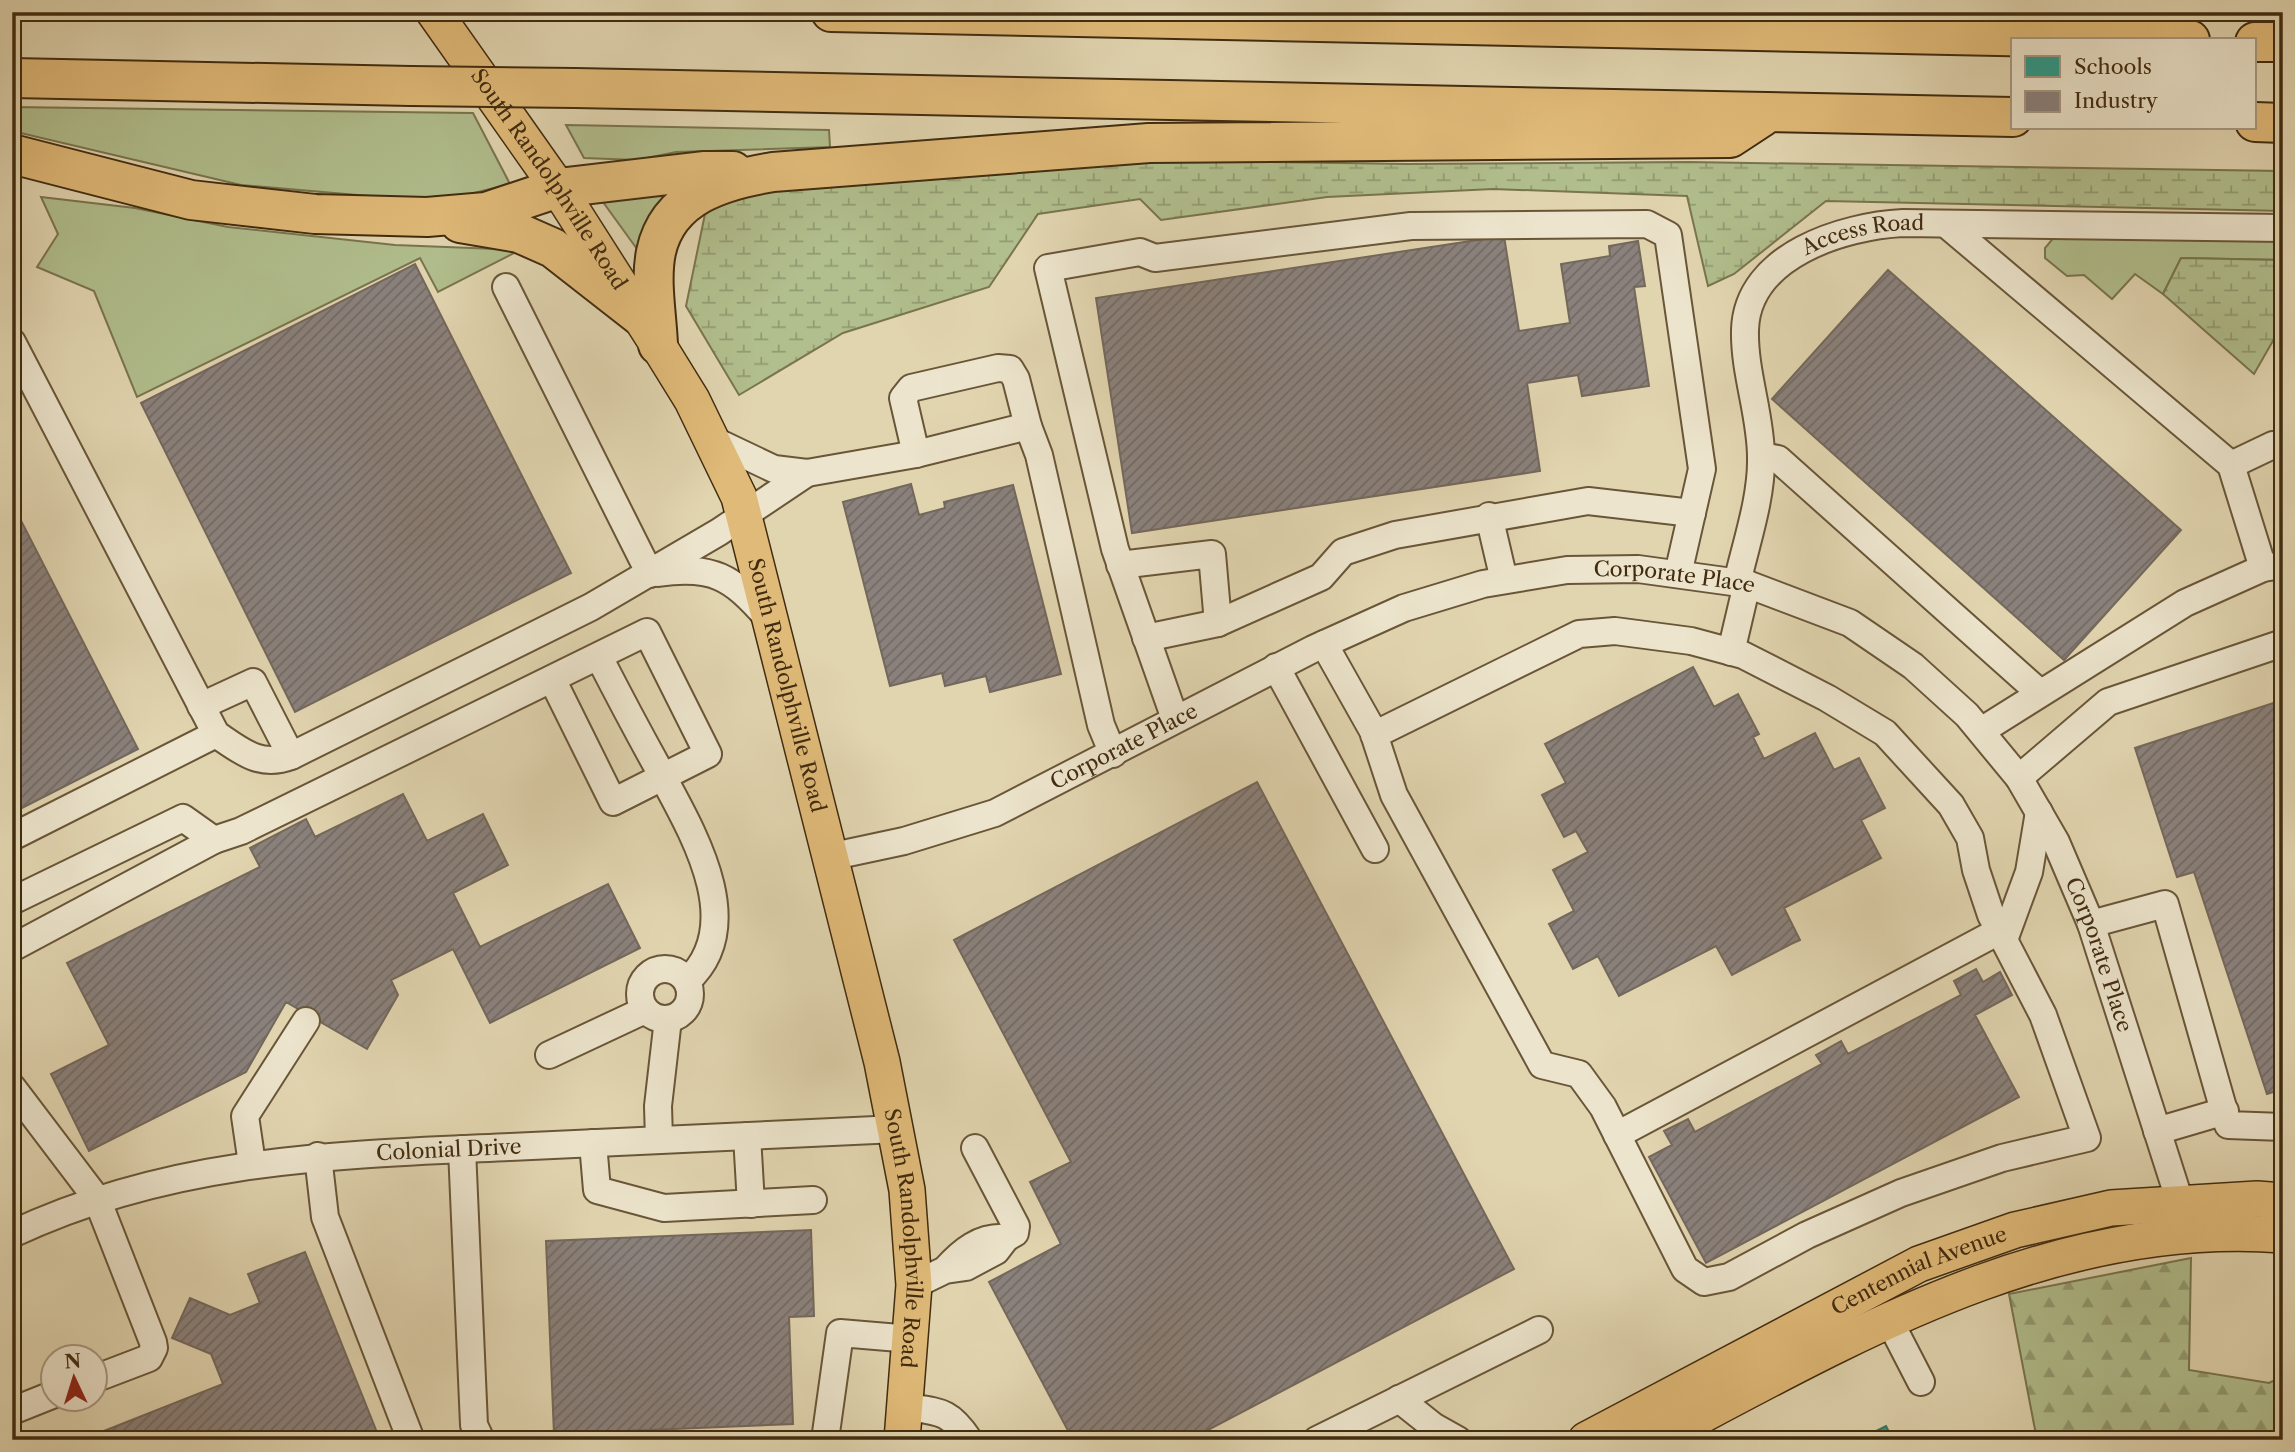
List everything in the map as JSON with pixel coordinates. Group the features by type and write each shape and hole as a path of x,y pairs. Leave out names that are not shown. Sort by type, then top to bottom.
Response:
{"highway":[{"path":"831,12 2101,38"},
{"path":"2256,41 2283,42"},
{"path":"12,78 2011,117"},
{"path":"649,331 656,252 674,214 708,188 734,178 773,172 1137,144 1730,138 1769,112"},
{"path":"2256,122 2283,123"},
{"path":"12,154 191,200 315,215 427,217 486,212 558,188 703,171 773,172"},
{"path":"427,217 519,233 554,248 649,331"}],"main road":[{"name":"South Randolphville Road","path":"434,12 558,188 649,331 713,440 744,513 897,1129 907,1190 914,1285 904,1423"},
{"name":"Centennial Avenue","path":"1655,1440 1932,1299 2015,1268 2111,1246 2181,1219 2257,1199 2283,1201"},
{"name":"Centennial Avenue","path":"1586,1440 1919,1264 2015,1230 2111,1208 2283,1235"}],"street":[{"path":"1175,719 1120,565 1048,268 1140,252 1155,258 1411,226 1647,224 1668,235 1702,469 1678,574"},
{"name":"Access Road","path":"1731,652 1761,456 1745,327 1760,287 1774,269 1800,250 1824,239 1882,224 2283,228"},
{"path":"1946,224 2231,465 2273,566 2185,603 1981,731"},
{"path":"506,287 650,574"},
{"path":"12,342 216,734 253,759 276,762 291,757 591,607 650,574 807,473"},
{"path":"916,454 903,398 911,388 998,368 1010,369 1016,379 1028,426 1039,455 1101,725 1113,754"},
{"path":"713,440 774,469 807,473 916,454 1028,426"},
{"path":"2231,465 2273,445 2283,445"},
{"path":"1761,456 1778,459 2040,693"},
{"path":"1146,638 1218,623 1321,577 1343,552 1395,535 1588,500 1692,513"},
{"path":"1489,516 1504,580"},
{"path":"1120,565 1212,554 1218,623"},
{"path":"650,574 684,569 719,576 744,590 771,620"},
{"name":"Corporate Place","path":"829,857 904,841 995,813 1276,667 1404,608 1504,580 1567,570 1638,569 1742,583 1850,623 1913,666 1981,731 2019,778 2069,869 2091,924 2157,1131 2181,1219"},
{"path":"1324,644 1374,735 1394,795 1542,1065 1579,1074 1617,1135 1685,1269 1704,1282 1729,1277 1807,1235 1901,1193 2002,1158 2087,1138 2043,1015 2001,936 1976,870 1970,838 1951,805 1885,733 1828,698 1731,652 1691,641 1615,631 1579,634 1374,735"},
{"path":"12,948 214,840 241,831 647,632 708,754 613,802 552,679"},
{"path":"2019,778 2108,702 2283,643"},
{"path":"599,657 701,849 712,886 712,941 700,969 687,981"},
{"path":"1276,667 1375,849"},
{"path":"201,706 253,682 291,757"},
{"path":"12,837 216,734"},
{"path":"1617,1135 2001,936 2029,872 2039,812"},
{"path":"12,901 183,818 214,840"},
{"path":"2091,924 2165,904 2228,1125 2283,1127"},
{"path":"550,1055 656,1014 682,1012 690,997 687,981 681,975 666,969 650,973 644,979 640,995 656,1014 659,1140"},
{"path":"251,1164 245,1116 306,1021"},
{"path":"12,1087 97,1199 154,1348 149,1358 108,1374"},
{"path":"2157,1131 2225,1111"},
{"name":"Colonial Drive","path":"12,1234 97,1199 163,1180 251,1164 318,1156 897,1129"},
{"path":"747,1136 751,1204"},
{"path":"593,1143 597,1190 664,1208 813,1200"},
{"path":"914,1285 945,1270 967,1267 996,1251 1006,1238 1015,1233 1016,1226 975,1148"},
{"path":"462,1149 474,1425 481,1440"},
{"path":"318,1156 325,1217 411,1440"},
{"path":"1889,1320 1922,1382"},
{"path":"1317,1440 1539,1330"},
{"path":"825,1440 840,1333 911,1339"},
{"path":"1399,1399 1418,1440"},
{"path":"1399,1399 1458,1440"},
{"path":"12,1411 38,1401"},
{"path":"904,1423 936,1411 955,1419 969,1440"}],"green space":[{"path":"12,107 473,113 510,184 438,202 241,185 12,131"},
{"path":"566,125 829,130 830,147 676,152 637,160 584,158"},
{"path":"1142,160 1407,164 1689,162 2283,171 2283,211 1826,201 1734,274 1708,286 1687,196 1493,189 1327,197 1161,220 1140,199 1038,214 989,287 843,333 739,395 686,306 705,214 717,199 733,191"},
{"path":"695,182 637,249 603,202 604,197"},
{"path":"41,197 135,208 228,227 395,245 520,250 438,292 420,258 137,397 94,291 37,267 58,234"},
{"path":"2055,236 2283,240 2283,260 2181,258 2163,294 2135,274 2112,299 2084,275 2067,276 2045,258 2045,248"},
{"path":"2181,258 2283,260 2283,332 2278,332 2254,374 2163,294"},
{"path":"2191,1258 2189,1370 2269,1383 2283,1376 2283,1440 2037,1440 2009,1294"}],"building: Schools":[{"path":"1886,1426 1893,1440 1858,1440"}],"building: Industry":[{"path":"1504,236 1519,331 1570,323 1561,264 1610,256 1609,246 1638,241 1645,286 1634,287 1649,386 1582,396 1578,375 1527,383 1540,471 1132,533 1096,298"},
{"path":"415,264 571,573 295,712 141,403"},
{"path":"1888,270 2181,530 2064,660 1772,399"},
{"path":"911,484 919,515 945,508 944,502 1013,485 1061,674 990,692 986,676 945,686 942,673 890,686 843,502"},
{"path":"12,503 138,749 12,813"},
{"path":"1693,667 1714,707 1738,694 1759,734 1753,737 1764,759 1815,733 1834,770 1859,758 1885,808 1861,820 1881,858 1784,908 1800,940 1732,975 1716,946 1619,996 1598,956 1573,969 1549,924 1574,911 1553,870 1588,852 1576,831 1564,837 1542,795 1566,783 1545,744"},
{"path":"2283,700 2283,1089 2267,1094 2194,872 2177,877 2135,748"},
{"path":"1257,782 1514,1269 1189,1440 1073,1440 989,1282 1061,1244 1030,1182 1071,1162 954,940"},
{"path":"403,794 427,841 483,814 508,865 453,893 480,947 608,884 640,948 490,1023 453,949 391,980 398,995 367,1049 286,1002 246,1072 89,1151 51,1074 109,1045 67,963 260,867 250,848 306,819 315,837"},
{"path":"1976,969 1983,982 2000,972 2012,995 1975,1015 2019,1097 1706,1263 1649,1157 1672,1145 1664,1131 1688,1119 1695,1132 1822,1064 1816,1055 1841,1041 1848,1054 1961,995 1954,981"},
{"path":"811,1230 814,1316 789,1317 793,1424 554,1434 546,1241"},
{"path":"305,1252 380,1440 81,1440 223,1384 211,1354 172,1338 190,1298 230,1315 260,1303 248,1274"}]}
